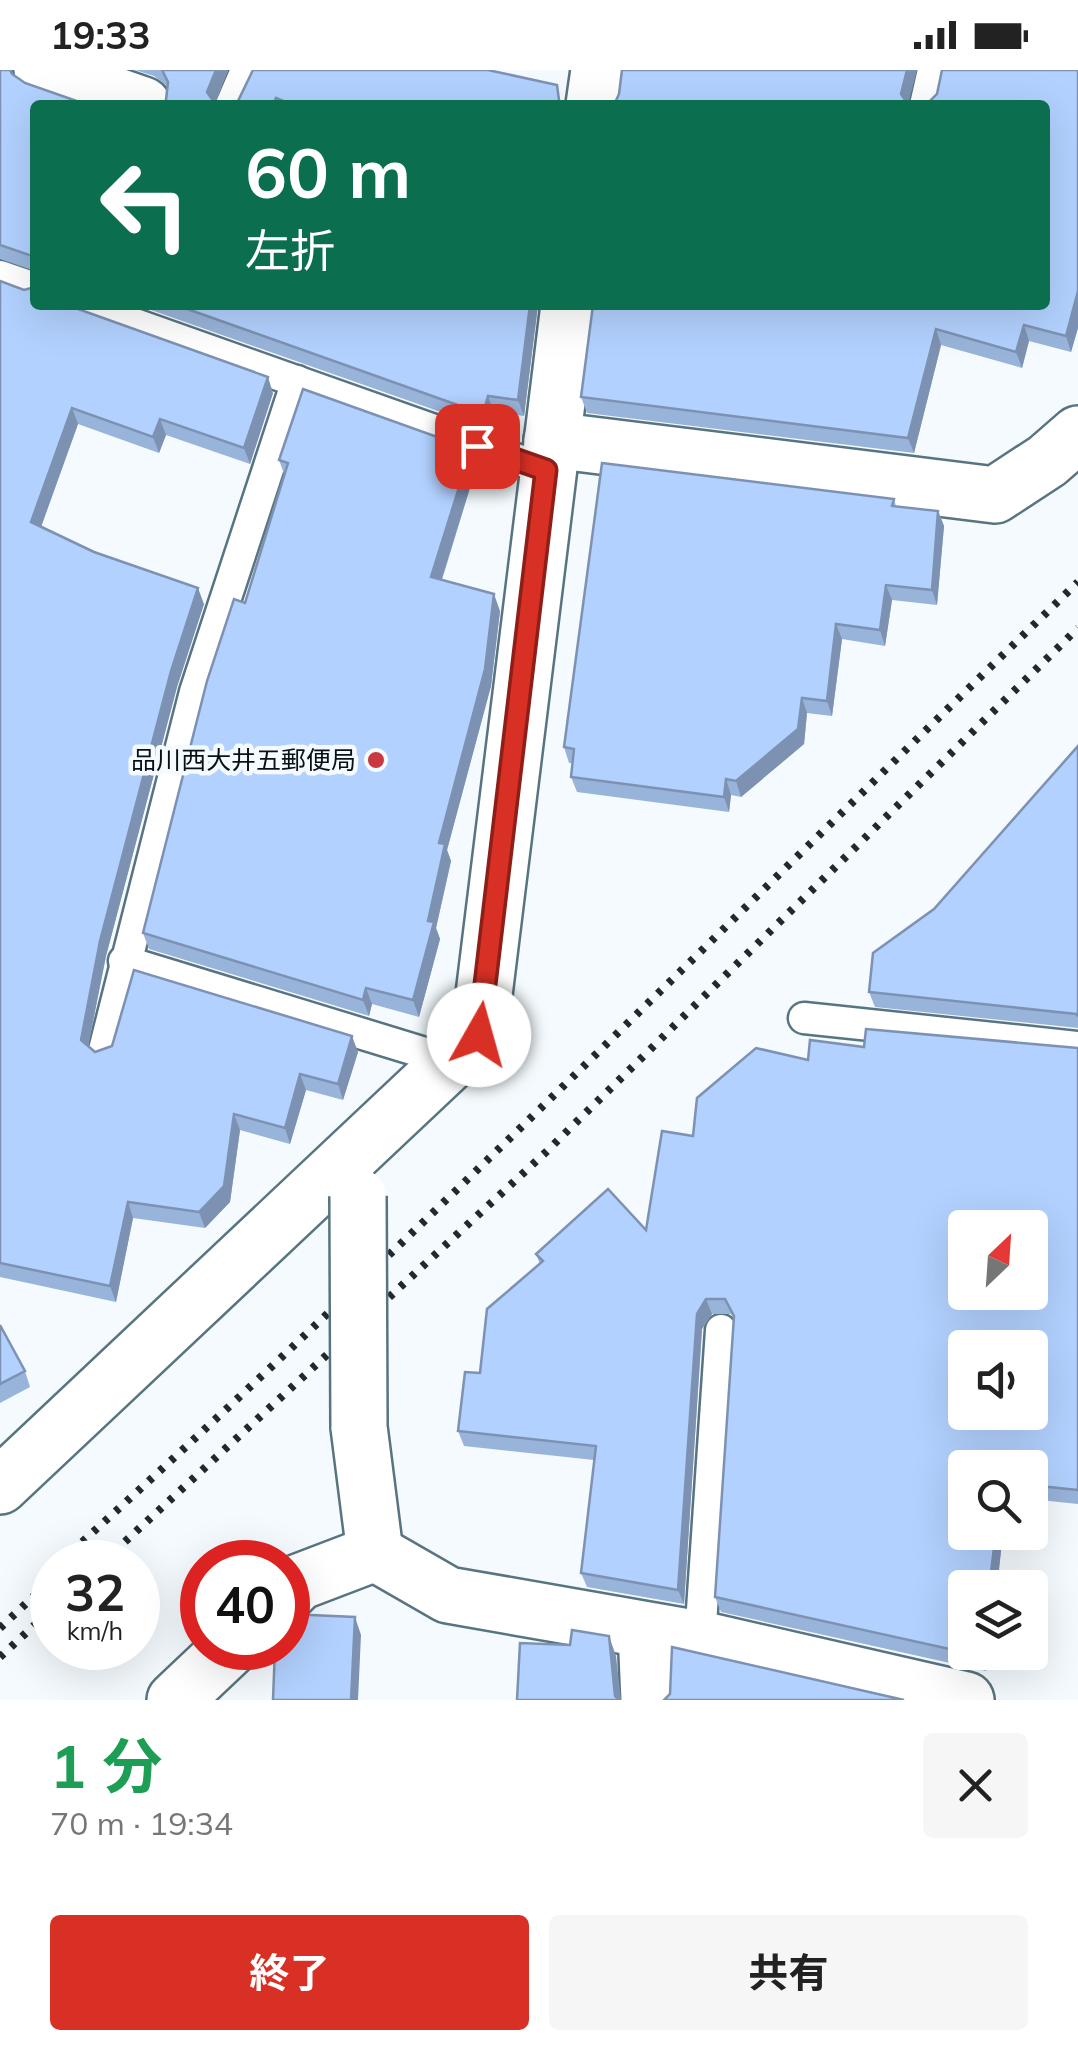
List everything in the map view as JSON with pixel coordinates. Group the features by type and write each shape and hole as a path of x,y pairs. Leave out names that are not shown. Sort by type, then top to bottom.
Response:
{"street":[{"path":"42,70 128,100"},
{"path":"595,100 599,70"},
{"path":"0,1486 358,1172 452,1061 479,1035 567,310"},
{"path":"549,455 996,495 1069,469"},
{"path":"358,1172 359,1427 375,1553"},
{"path":"310,1578 375,1553"},
{"path":"375,1553 448,1595 700,1640 966,1700"},
{"path":"646,1630 649,1700"},
{"path":"175,1700 207,1670"}],"lane":[{"path":"234,100 246,70"},
{"path":"926,100 933,70"},
{"path":"0,276 30,286"},
{"path":"95,310 297,381 549,455"},
{"path":"104,1050 195,692 297,381"},
{"path":"124,960 452,1061"},
{"path":"804,1018 1078,1047"},
{"path":"700,1640 721,1330"}],"building":[{"path":"0,70 10,70 25,83 74,100 30,100 30,255 0,245"},
{"path":"162,70 216,70 207,92 213,100 166,100 168,82"},
{"path":"253,70 488,70 557,85 559,100 276,98 238,100"},
{"path":"622,70 907,70 901,94 905,100 616,100"},
{"path":"942,70 1078,70 1078,291 1066,336 1024,325 1016,352 936,329 908,438 581,397 592,310 1050,310 1050,100 931,100 937,94"},
{"path":"0,281 24,290 30,288 30,310 81,310 268,377 244,448 160,419 153,437 72,408 31,522 94,552 198,588 171,671 100,941 81,1040 95,1052 112,1046 134,970 352,1036 338,1084 300,1074 285,1128 234,1114 224,1186 199,1212 128,1202 110,1286 0,1263"},
{"path":"190,310 529,310 518,400 488,396 483,414"},
{"path":"303,389 471,449 431,577 494,594 485,669 439,843 445,844 428,921 434,922 413,1000 366,988 363,1000 143,933 207,681 234,599 245,603 288,463 279,460"},
{"path":"602,463 894,499 892,506 938,511 932,590 886,585 880,630 836,624 827,701 802,698 798,729 736,781 726,779 724,797 571,777 574,749 564,747"},
{"path":"1078,746 1078,1016 869,992 873,953 934,909"},
{"path":"866,1029 1078,1048 1078,1490 1048,1487 1048,1450 948,1450 948,1550 994,1550 991,1570 948,1570 948,1649 715,1597 734,1316 725,1299 706,1299 697,1314 678,1590 581,1573 596,1446 458,1431 465,1372 480,1373 487,1309 543,1261 536,1254 608,1189 646,1230 662,1131 693,1136 697,1098 756,1048 808,1060 810,1040 864,1047"},
{"path":"0,1325 25,1371 0,1384"},
{"path":"310,1615 355,1617 351,1700 273,1700 274,1670 310,1670"},
{"path":"572,1630 609,1636 615,1696 619,1700 517,1700 520,1643 570,1645"},
{"path":"672,1647 904,1700 664,1700 670,1694"}],"railway":[{"path":"84,1540 447,1200 1078,582"},
{"path":"127,1540 545,1153 1078,628"},
{"path":"0,1628 30,1600"},
{"path":"0,1657 30,1629"}],"place":[{"name":"品川西大井五郵便局","path":"376,760"}],"route":[{"path":"477,446 546,470 479,1035"}]}
